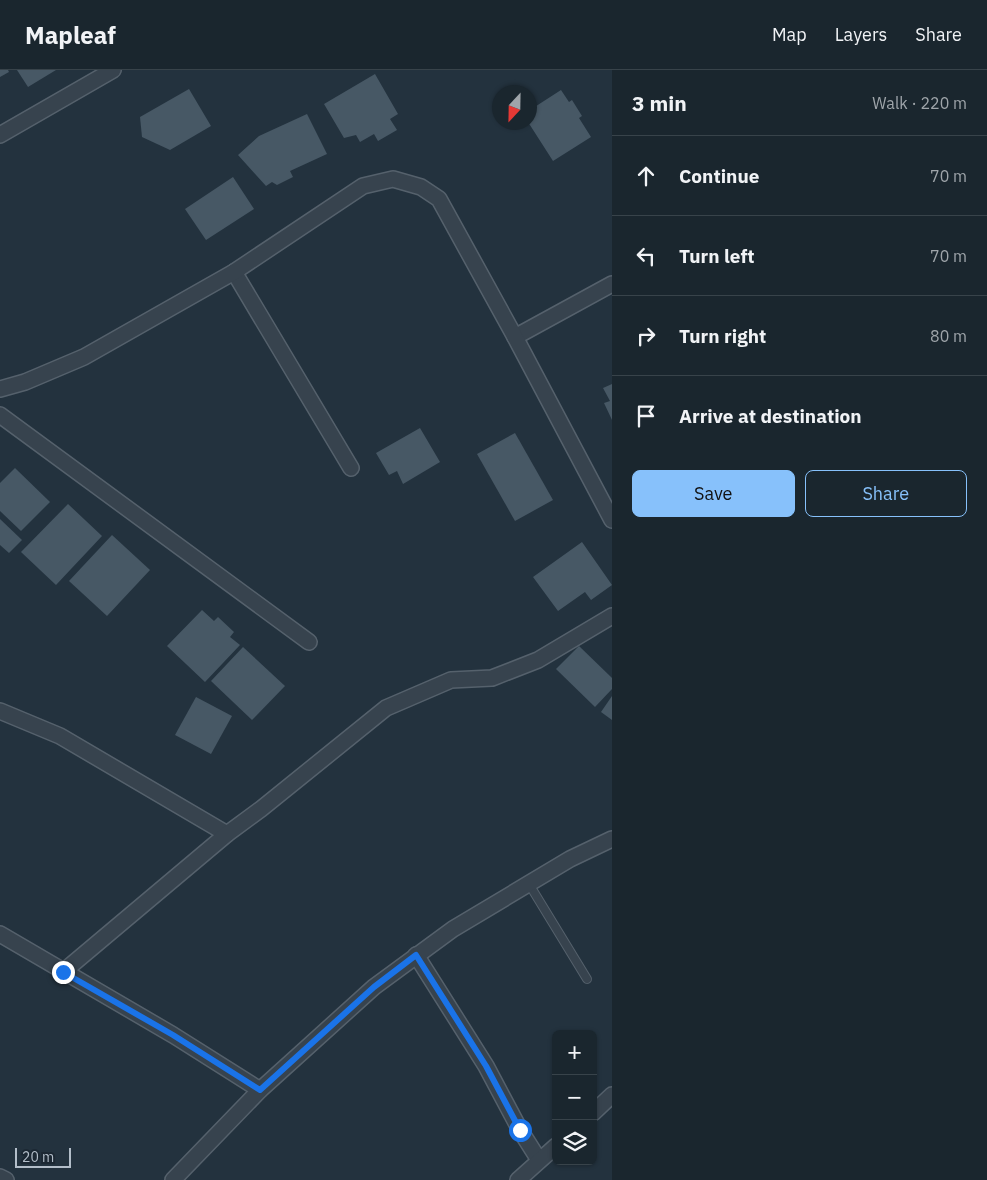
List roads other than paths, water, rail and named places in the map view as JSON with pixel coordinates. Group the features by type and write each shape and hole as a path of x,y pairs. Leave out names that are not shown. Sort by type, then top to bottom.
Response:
{"street":[{"path":"0,134 113,70"},
{"path":"0,389 25,382 84,357 234,272 363,186 393,179 421,187 438,199 515,337 612,520"},
{"path":"234,272 351,468"},
{"path":"515,337 612,284"},
{"path":"0,416 309,642"},
{"path":"63,972 227,834 261,809 386,708 451,680 492,678 538,660 612,616"},
{"path":"0,711 60,736 227,834"},
{"path":"174,1180 260,1090 374,987 454,929 570,859 612,839"},
{"path":"0,934 173,1035 260,1090"},
{"path":"416,955 486,1066 520,1130 539,1160"},
{"path":"597,1109 612,1095"},
{"path":"518,1180 552,1149"},
{"path":"0,1176 6,1180"}],"lane":[{"path":"529,884 587,979"}]}
